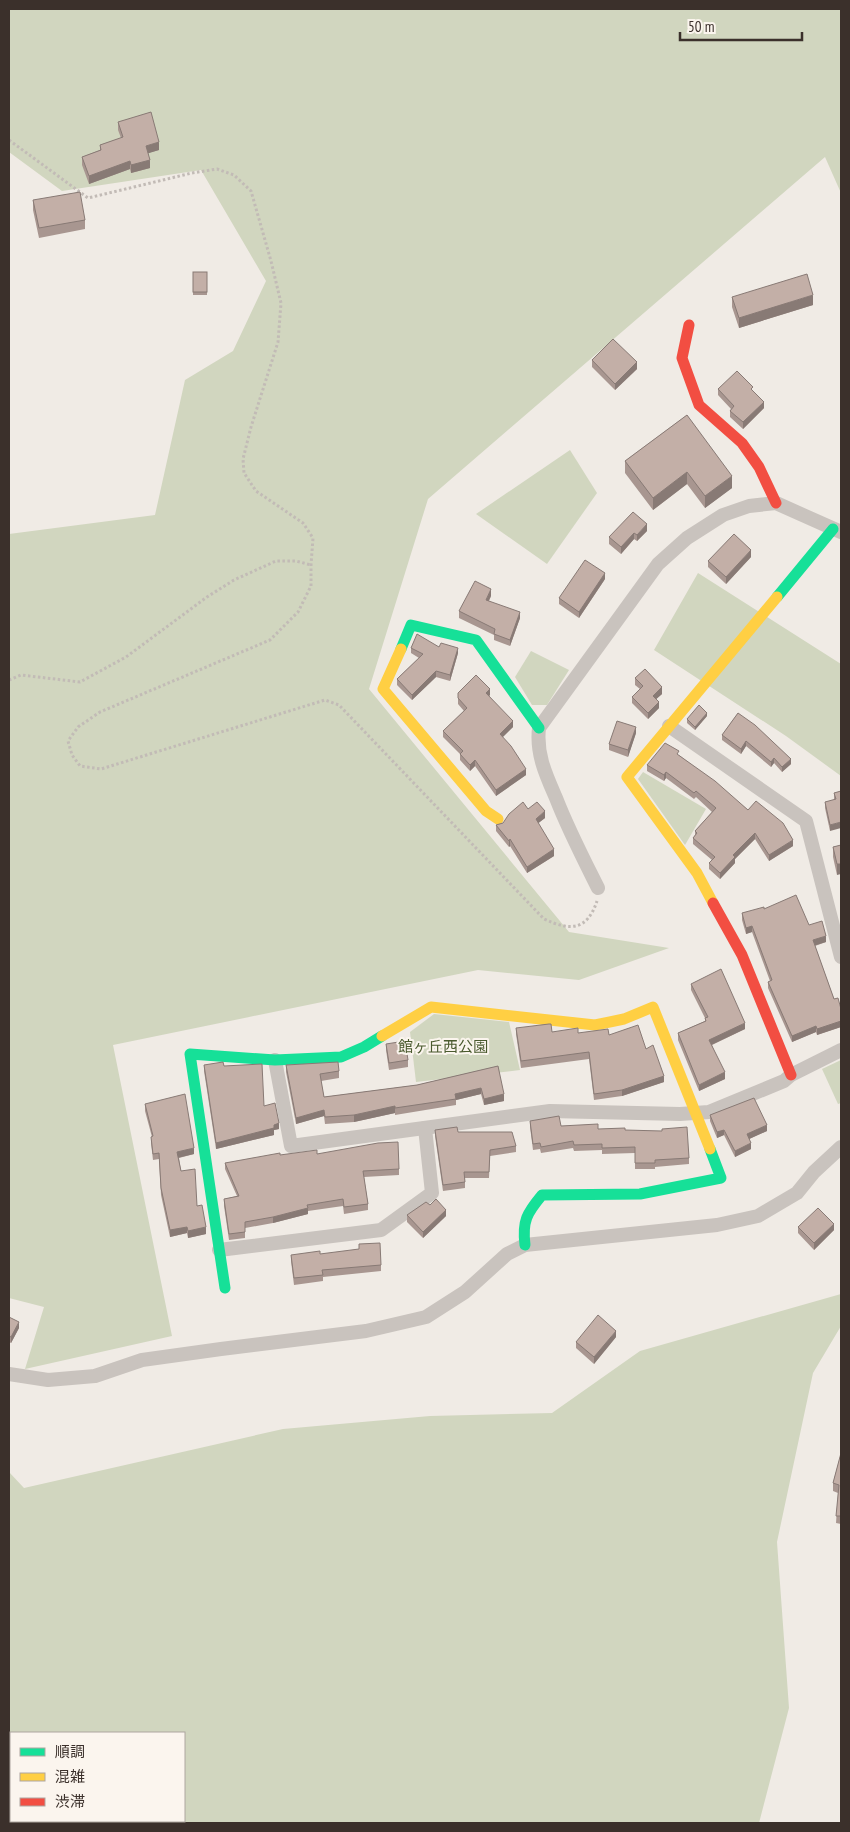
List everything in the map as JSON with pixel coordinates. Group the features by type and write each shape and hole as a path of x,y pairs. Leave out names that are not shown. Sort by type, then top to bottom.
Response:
{"street":[{"path":"689,325 682,358 699,405 742,443 759,467 776,503"},
{"path":"538,728 658,564 687,538 723,515 749,506 776,503 837,531 668,726 627,777 697,873 742,955 790,1075"},
{"path":"498,819 486,810 383,689 411,625 476,640 538,728 541,761 568,829 598,888"},
{"path":"668,726 806,821 841,957"},
{"path":"225,1288 190,1054 275,1060 341,1057 364,1047 431,1007 595,1025 624,1019 653,1007 720,1178 640,1194 542,1195 527,1214 524,1222 525,1245"},
{"path":"275,1060 292,1146 550,1111 709,1112 784,1081 790,1075 841,1050"},
{"path":"219,1250 381,1230 432,1193 425,1128"},
{"path":"9,1374 48,1380 95,1376 142,1360 221,1348 366,1331 426,1318 465,1292 507,1254 525,1245 717,1225 758,1216 797,1193 814,1172 841,1146"}],"path":[{"path":"9,140 88,198 192,173 217,170 234,175 251,191 281,303 278,342 249,435 243,459 244,473 256,491 303,523 313,538 311,586 298,612 270,640 100,712 78,727 68,741 72,755 80,766 101,769 324,700 339,705 544,919 559,926 575,927 590,918 597,902 598,888"},
{"path":"9,680 21,675 80,682 126,657 207,597 234,580 276,561 296,561 311,565"}],"green space":[{"path":"9,9 841,9 841,193 825,157 428,499 369,689 569,932 669,948 579,980 478,970 113,1045 172,1336 25,1369 44,1307 9,1298 9,534 155,515 185,380 233,351 266,281 201,170 62,191 9,152"},
{"path":"570,450 597,493 547,564 476,514"},
{"path":"698,573 841,664 841,776 786,736 654,650"},
{"path":"531,651 569,670 547,705 532,705 515,677"},
{"path":"643,772 706,809 685,845 638,779"},
{"name":"館ヶ丘西公園","path":"434,1014 509,1022 520,1070 416,1082 410,1032"},
{"path":"841,1060 841,1103 838,1104 822,1069"},
{"path":"841,1294 841,1326 813,1373 777,1542 789,1708 759,1823 9,1823 9,1472 24,1488 283,1429 430,1416 552,1413 640,1351"}],"building":[{"path":"151,112 159,142 146,146 150,160 131,165 130,161 89,176 82,157 101,150 100,145 123,137 118,122"},
{"path":"80,192 85,220 39,228 33,200"},
{"path":"193,272 207,272 207,292 193,292"},
{"path":"807,274 813,295 739,318 732,297"},
{"path":"613,339 637,362 615,384 592,360"},
{"path":"737,371 753,387 751,389 764,402 743,422 730,411 734,406 718,389"},
{"path":"687,415 732,476 705,496 687,472 653,498 625,461"},
{"path":"633,512 647,524 637,535 634,533 621,547 609,537"},
{"path":"734,534 751,550 726,577 708,561"},
{"path":"585,560 605,573 579,612 559,598"},
{"path":"475,581 491,589 486,600 520,612 510,640 494,634 495,629 459,611"},
{"path":"417,634 439,647 441,643 458,648 450,675 436,671 412,695 397,679 423,654 411,648"},
{"path":"645,669 662,687 653,696 659,702 648,713 632,697 643,686 635,678"},
{"path":"476,675 490,689 486,693 513,721 500,734 511,746 526,769 496,790 475,760 470,765 460,754 463,751 443,731 467,708 458,698 458,693"},
{"path":"699,705 707,713 695,727 687,719"},
{"path":"738,713 755,725 791,759 782,767 774,758 771,762 746,741 741,749 722,735"},
{"path":"617,721 636,727 628,750 609,744"},
{"path":"665,743 679,751 677,754 715,781 748,810 756,801 783,823 793,840 769,855 755,833 733,855 735,857 720,873 709,863 715,857 693,838 697,833 695,831 716,808 696,791 694,793 666,772 664,775 647,765"},
{"path":"841,791 841,822 830,825 825,802 836,799 834,793"},
{"path":"523,802 528,809 537,802 545,811 536,819 554,849 527,867 510,839 509,841 496,825 503,823 509,814"},
{"path":"841,845 841,864 837,864 833,847"},
{"path":"796,895 809,925 822,921 826,936 813,940 834,999 838,998 841,1009 841,1021 817,1029 816,1026 792,1036 768,982 772,980 752,926 746,928 742,913 764,907 764,909"},
{"path":"721,969 745,1023 709,1040 725,1072 699,1085 678,1033 706,1021 705,1018 708,1017 691,984"},
{"path":"551,1024 552,1032 578,1028 578,1033 608,1029 609,1035 638,1025 646,1049 653,1045 664,1076 622,1090 594,1094 589,1052 521,1061 516,1028"},
{"path":"405,1041 408,1060 389,1063 386,1044"},
{"path":"223,1062 224,1066 262,1064 264,1106 275,1103 279,1123 274,1125 274,1128 216,1143 204,1065"},
{"path":"338,1062 339,1071 320,1074 324,1097 417,1085 498,1066 504,1094 484,1099 481,1088 455,1094 456,1099 395,1108 395,1106 354,1115 325,1117 324,1110 296,1118 286,1065"},
{"path":"185,1094 194,1148 177,1152 181,1171 195,1169 197,1206 202,1205 206,1227 188,1231 187,1227 170,1230 161,1188 159,1153 153,1154 151,1137 153,1136 145,1104"},
{"path":"754,1098 767,1125 747,1134 751,1143 735,1151 724,1130 717,1132 710,1115"},
{"path":"559,1116 561,1126 598,1124 598,1129 625,1128 625,1130 662,1131 662,1129 687,1127 689,1158 655,1160 655,1163 635,1163 635,1147 602,1148 602,1144 574,1145 573,1141 541,1147 540,1143 533,1144 530,1121"},
{"path":"457,1127 458,1132 512,1132 516,1146 490,1150 489,1172 464,1172 465,1182 443,1185 435,1130"},
{"path":"398,1142 399,1169 363,1171 368,1204 344,1207 343,1199 307,1205 308,1208 245,1222 245,1232 229,1234 224,1199 239,1196 225,1163 280,1153 280,1155 317,1150 317,1154 378,1143"},
{"path":"436,1199 446,1210 423,1232 407,1215 426,1202 430,1205"},
{"path":"818,1208 834,1224 814,1243 798,1227"},
{"path":"380,1243 381,1265 322,1270 323,1275 294,1278 291,1255 320,1251 320,1254 359,1249 359,1244"},
{"path":"598,1315 616,1331 594,1357 576,1342"},
{"path":"9,1317 19,1322 11,1337 9,1336"},
{"path":"841,1453 841,1516 836,1516 839,1485 833,1483"}],"traffic: fast":[{"path":"777,597 833,529"},
{"path":"401,649 411,625 476,640 539,728"},
{"path":"225,1288 190,1054 275,1060 341,1057 364,1047 382,1036"},
{"path":"525,1245 525,1223 529,1212 542,1195 640,1194 721,1178 710,1149"}],"traffic: slow":[{"path":"713,903 697,873 627,777 777,597"},
{"path":"401,649 383,689 486,811 498,819"},
{"path":"382,1036 431,1007 595,1025 624,1019 653,1007 710,1149"}],"traffic: jam":[{"path":"689,325 682,358 699,405 742,443 759,467 776,503"},
{"path":"713,903 742,955 791,1075"}]}
